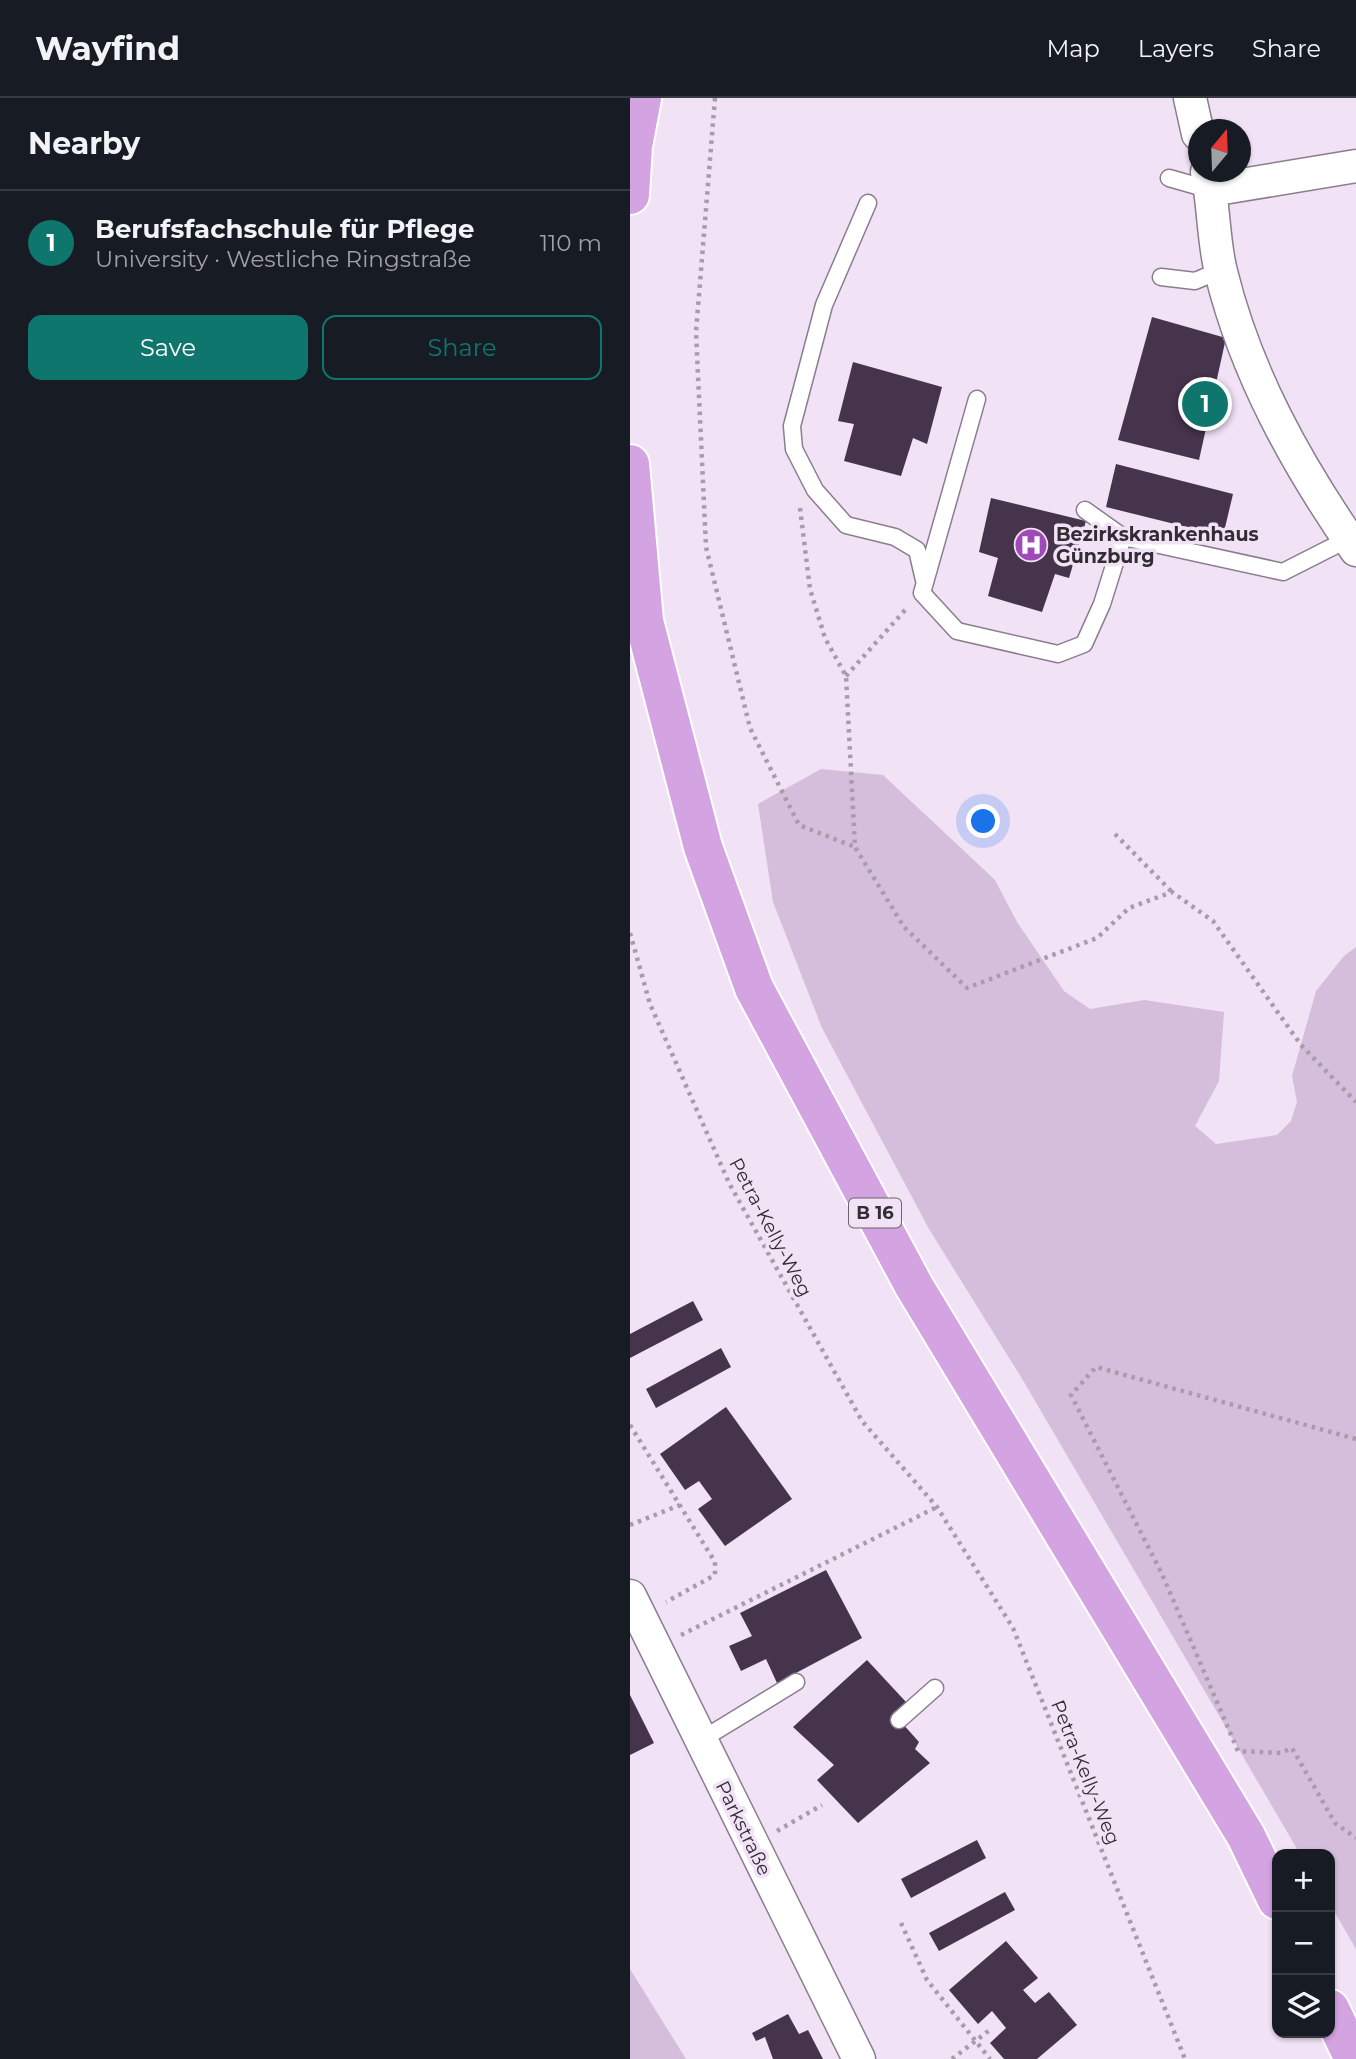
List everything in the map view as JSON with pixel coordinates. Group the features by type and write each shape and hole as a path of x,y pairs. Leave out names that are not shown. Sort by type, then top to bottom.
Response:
{"main road":[{"path":"630,195 633,146 642,98"},
{"name":"B 16","path":"630,464 644,621 703,847 754,988 914,1286 1246,1836 1272,1890"},
{"path":"1335,2019 1354,2059"}],"street":[{"path":"1190,98 1195,119"},
{"path":"1251,177 1356,166"},
{"path":"1209,182 1221,270 1250,364 1308,480 1352,544"},
{"name":"Parkstraße","path":"635,1606 859,2059"}],"lane":[{"path":"1169,178 1188,179"},
{"path":"867,203 824,304 792,426 794,449 815,490 846,525 895,537 917,550 923,588 957,631 1058,654 1084,644 1102,604 1123,537"},
{"path":"1161,277 1195,281 1221,270"},
{"path":"923,588 977,399"},
{"path":"1085,510 1123,537 1283,572 1352,544"},
{"path":"701,1740 796,1682"},
{"path":"899,1720 935,1688"}],"path":[{"path":"715,98 696,332 706,547 750,728 799,825 855,847"},
{"path":"799,500 810,589 825,638 846,676 855,847 904,927 967,988 1097,938 1129,908 1172,892"},
{"path":"846,676 923,588"},
{"path":"1115,834 1172,892 1213,921 1301,1045 1356,1102"},
{"name":"Petra-Kelly-Weg","path":"630,933 650,1004 729,1182 862,1421 937,1507 1013,1628 1185,2059"},
{"path":"1356,1439 1096,1367 1071,1395 1162,1574 1238,1751 1281,1753 1292,1748 1335,1823 1356,1838"},
{"path":"630,1425 715,1562 715,1576 635,1606"},
{"path":"630,1525 680,1505"},
{"path":"656,1648 937,1507"},
{"path":"751,1844 822,1805"},
{"path":"901,1923 928,1980 990,2059"},
{"path":"952,2059 991,2029"}],"shaded area":[{"path":"821,769 883,775 995,880 1017,922 1064,991 1090,1009 1144,1000 1224,1012 1219,1081 1195,1126 1216,1144 1277,1135 1291,1121 1297,1102 1292,1076 1316,991 1344,956 1356,947 1356,1949 1335,1913 1335,1849 1297,1849 1024,1382 929,1229 822,1028 773,902 758,804"},
{"path":"630,1969 686,2059 630,2059"}],"building":[{"path":"1152,317 1226,338 1199,460 1118,440"},
{"path":"853,362 942,387 927,444 913,438 901,476 844,461 854,424 838,421"},
{"path":"1116,464 1233,494 1223,536 1106,507"},
{"path":"991,498 1086,521 1069,578 1055,574 1042,612 988,596 998,558 979,552"},
{"path":"693,1301 703,1320 630,1358 630,1334"},
{"path":"721,1348 731,1367 656,1408 646,1389"},
{"path":"726,1407 792,1499 725,1546 698,1509 712,1499 699,1481 685,1490 660,1454"},
{"path":"826,1570 862,1638 777,1683 766,1659 741,1671 729,1646 752,1636 740,1613"},
{"path":"867,1660 906,1702 893,1713 919,1742 915,1749 930,1763 858,1823 817,1780 834,1765 793,1727"},
{"path":"630,1695 654,1743 630,1755"},
{"path":"977,1840 986,1858 911,1898 901,1879"},
{"path":"1005,1892 1015,1910 939,1951 929,1933"},
{"path":"1006,1941 1038,1978 1023,1990 1035,2003 1049,1992 1077,2025 1037,2059 1004,2059 990,2043 1006,2028 992,2011 978,2024 949,1990"},
{"path":"788,2014 799,2034 808,2030 823,2059 773,2059 765,2037 756,2041 752,2033"}],"place":[{"name":"Berufsfachschule für Pflege","path":"1205,404"},
{"name":"Bezirkskrankenhaus Günzburg","path":"1031,545"}]}
